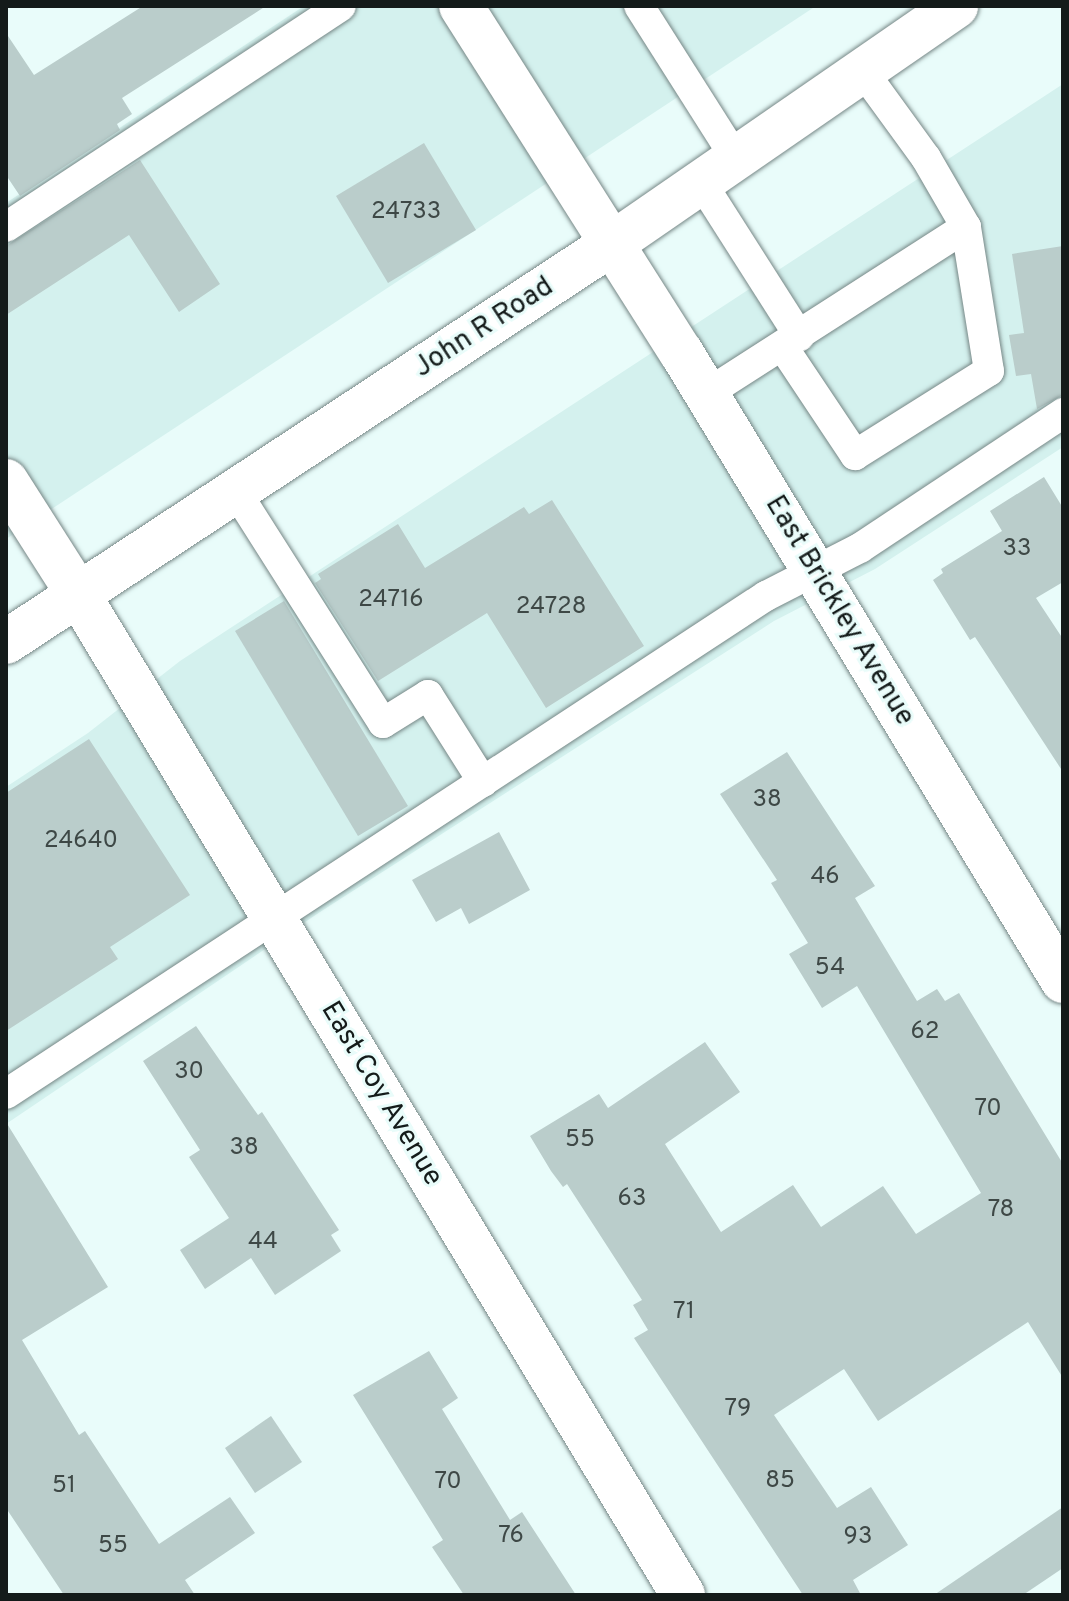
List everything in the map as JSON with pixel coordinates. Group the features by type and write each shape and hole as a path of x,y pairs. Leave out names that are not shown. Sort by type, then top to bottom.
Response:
{"street":[{"name":"East Brickley Avenue","path":"461,6 613,243 1063,981"},
{"name":"John R Road","path":"6,642 613,243 956,6"},
{"name":"East Coy Avenue","path":"6,481 78,594 683,1595"}],"lane":[{"path":"6,227 341,6"},
{"path":"639,6 735,157"},
{"path":"701,182 855,455 989,371 966,227 926,158 862,70"},
{"path":"706,394 966,227"},
{"path":"6,1094 766,596 860,548 1063,413"},
{"path":"235,490 383,723 428,695 483,782"}],"shaded area":[{"path":"304,6 816,6 6,539 6,203"},
{"path":"1063,84 1063,447 875,569 774,621 320,912 6,1124 6,787 88,733 180,661"}],"building":[{"path":"143,6 266,6 122,98 132,114 117,124 120,130 20,196 6,175 6,33 34,75"},
{"path":"424,143 476,230 388,283 336,196"},
{"path":"140,160 220,284 179,312 129,235 6,315 6,246"},
{"path":"1063,246 1063,395 1037,409 1031,374 1016,376 1009,335 1024,333 1012,254"},
{"path":"1044,477 1063,508 1063,582 1036,598 1063,639 1063,772 975,637 970,640 933,580 943,573 941,569 1002,531 990,511"},
{"path":"552,500 644,646 546,708 487,613 378,681 315,583 321,579 318,574 398,524 425,568 524,507 529,514"},
{"path":"284,601 408,806 358,836 235,631"},
{"path":"89,739 190,895 110,947 118,959 6,1031 6,793"},
{"path":"787,752 875,886 855,898 917,1001 937,989 945,1001 959,993 1063,1164 1063,1378 1028,1322 878,1421 844,1369 774,1415 837,1508 871,1487 908,1545 853,1580 861,1595 803,1595 634,1338 648,1330 633,1305 642,1300 567,1184 563,1187 530,1136 599,1094 608,1108 705,1042 740,1092 665,1144 721,1232 793,1185 821,1227 883,1186 916,1234 981,1193 857,986 822,1008 789,954 808,943 771,883 777,880 720,794"},
{"path":"499,832 530,890 469,924 461,908 436,922 412,880"},
{"path":"196,1026 258,1115 262,1112 339,1230 331,1235 341,1251 275,1295 251,1258 205,1289 180,1250 229,1218 189,1157 200,1150 143,1061"},
{"path":"6,1122 108,1287 22,1340 79,1435 85,1431 159,1544 230,1497 255,1533 185,1580 195,1595 64,1595 6,1508"},
{"path":"429,1351 458,1398 442,1409 510,1520 522,1512 576,1595 464,1595 432,1547 443,1540 353,1395"},
{"path":"271,1416 302,1462 255,1493 225,1448"},
{"path":"1063,1507 1063,1568 1023,1595 934,1595"}]}
